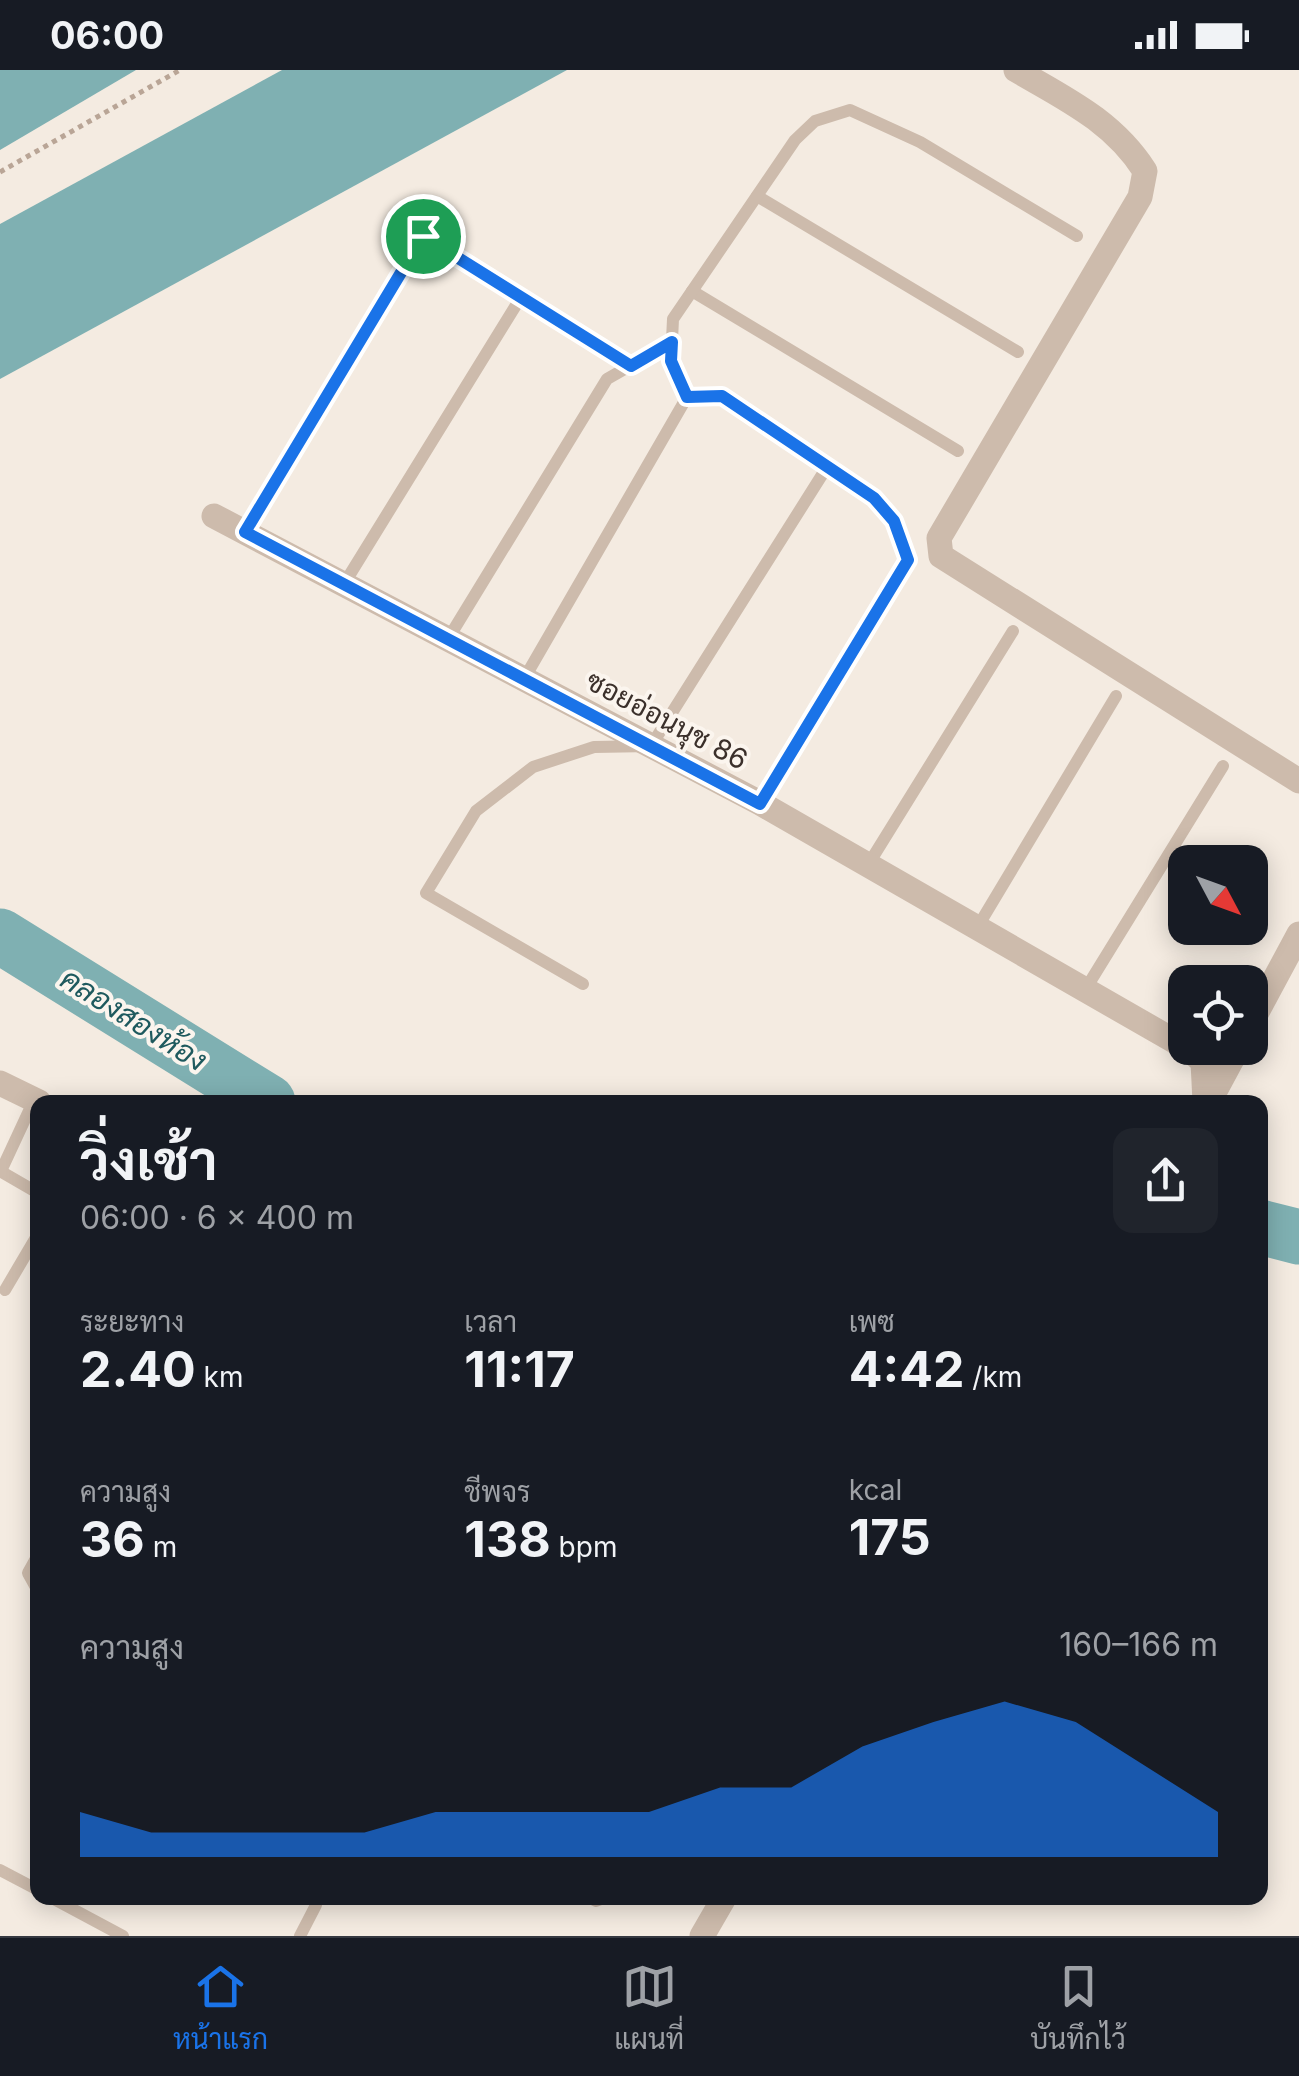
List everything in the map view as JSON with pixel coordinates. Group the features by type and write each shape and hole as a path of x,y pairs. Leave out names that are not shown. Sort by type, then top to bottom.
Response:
{"street":[{"path":"1016,70 1099,118 1128,144 1145,171 1140,197 939,538 941,556 1299,782"},
{"name":"ซอยอ่อนนุช 86","path":"214,516 760,804 1085,990 1203,1062 1206,1095"},
{"path":"1268,992 1299,934"},
{"name":"ซอยอ่อนนุช 86","path":"1211,1095 1228,1065"},
{"path":"0,1083 30,1098"},
{"path":"702,1936 720,1905"}],"lane":[{"path":"687,397 671,361 672,318 795,140 815,122 850,110 920,142 1077,236"},
{"path":"757,196 1018,352"},
{"path":"245,532 423,236 631,366"},
{"path":"692,291 958,451"},
{"path":"344,584 521,296"},
{"path":"448,639 607,379 672,342"},
{"path":"687,397 722,396 874,498 894,521 908,560 760,804"},
{"path":"524,679 687,397"},
{"path":"583,984 426,893 476,811 532,767 594,748 651,746 827,466"},
{"path":"868,866 1013,631"},
{"path":"977,928 1116,696"},
{"path":"1085,990 1223,766"},
{"path":"30,1113 0,1171 30,1188"},
{"path":"5,1290 30,1248"},
{"path":"0,1870 30,1886"},
{"path":"65,1905 123,1936"},
{"path":"300,1936 316,1905"}],"path":[{"path":"0,172 180,70"}],"water":[{"path":"0,70 136,70 0,150"},
{"path":"282,70 567,70 0,379 0,224"}],"waterway":[{"name":"คลองสองห้อง","path":"0,936 257,1095"},
{"name":"คลองสองห้อง","path":"1268,1229 1299,1237"}],"route":[{"path":"423,236 631,366 672,342 671,361 687,397 722,396 874,498 894,521 908,560 760,804 245,532 423,236"}]}
